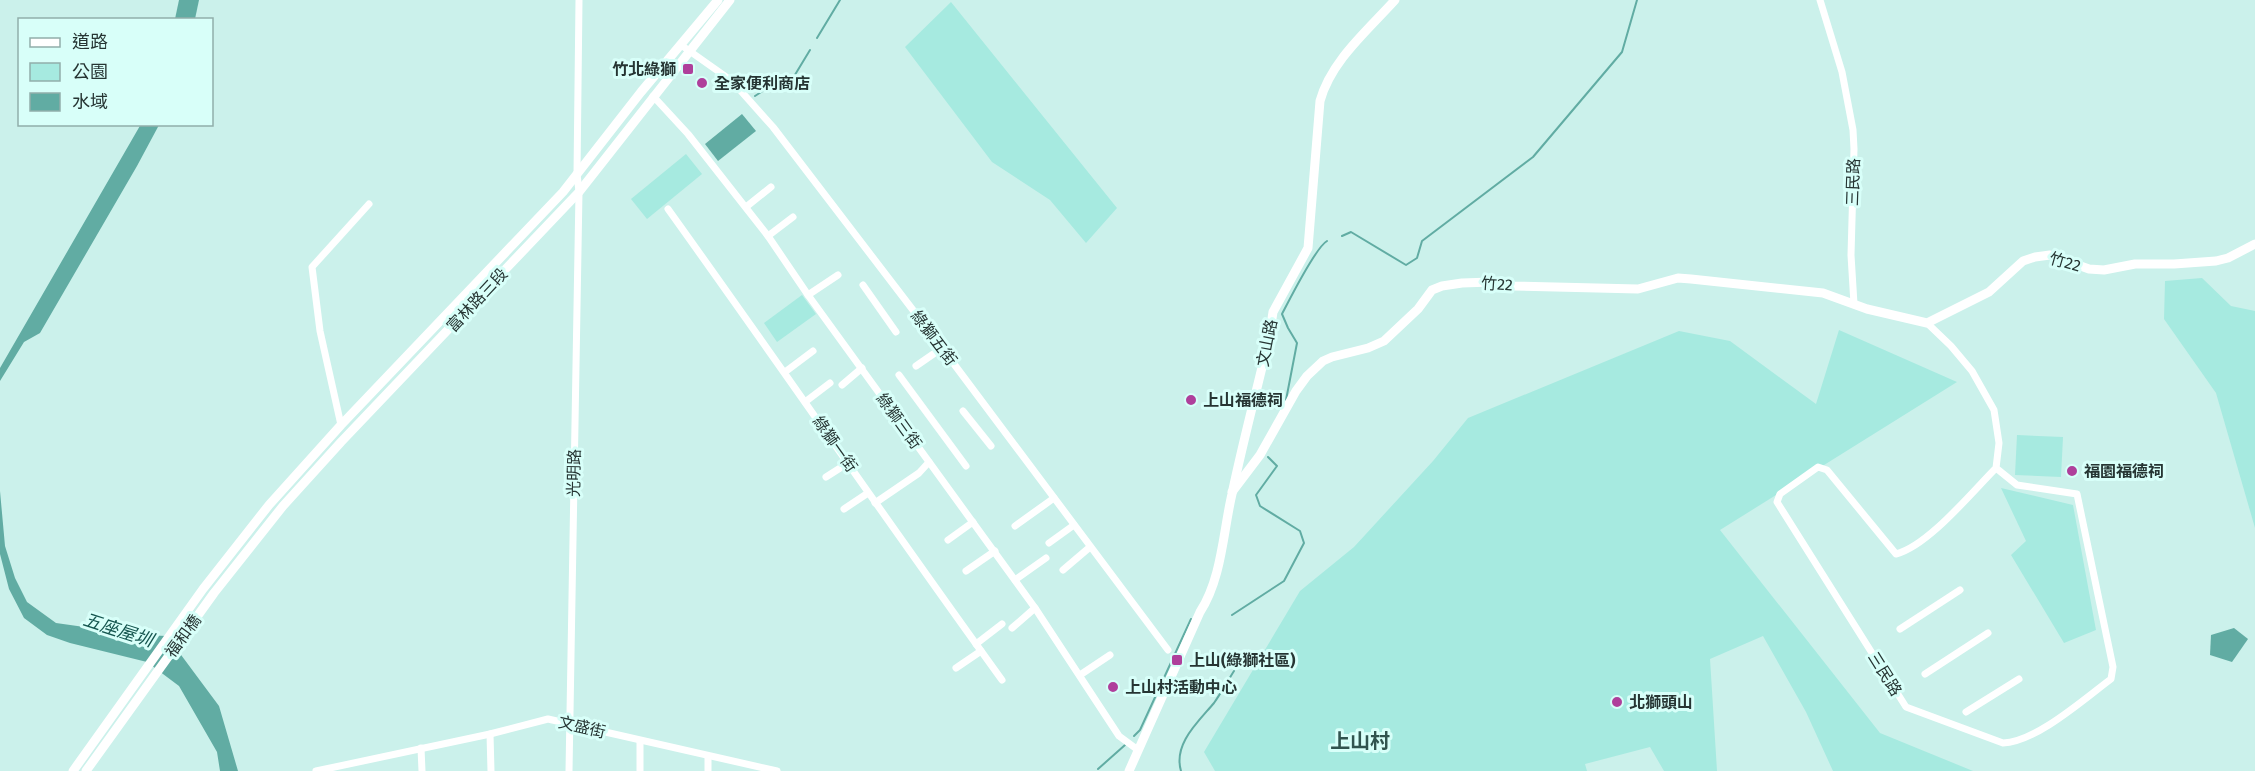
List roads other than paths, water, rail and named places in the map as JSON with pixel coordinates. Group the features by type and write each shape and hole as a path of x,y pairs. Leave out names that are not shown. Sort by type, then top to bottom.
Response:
{"main road":[{"name":"富林路三段","path":"214,592 284,506 341,442 579,192 653,96 718,0"},
{"name":"富林路三段","path":"203,589 269,505 341,425 563,192 685,47 730,0"},
{"name":"文山路","path":"1129,771 1207,601 1220,559 1232,492 1269,338 1273,312 1308,248 1320,101 1324,87 1333,69 1395,0"},
{"name":"竹22","path":"1232,492 1260,455 1296,390 1307,376 1332,357 1368,348 1384,341 1418,309 1432,290 1442,286 1491,282 1513,286 1638,289 1678,278 1823,294 1927,323 1989,292 2023,261 2035,257 2050,255 2089,269 2104,270 2135,264 2216,261 2228,258 2255,244"},
{"name":"福和橋","path":"143,673 203,589"},
{"name":"福和橋","path":"152,680 214,592"},
{"path":"73,771 143,673"},
{"path":"86,771 152,680"}],"street":[{"name":"光明路","path":"569,771 579,192 577,174 579,0"},
{"name":"三民路","path":"1820,0 1842,72 1853,130 1851,255 1854,304"},
{"name":"綠獅五街","path":"685,47 732,81 773,127 1168,650"},
{"name":"綠獅三街","path":"653,96 688,134 768,236 808,295 1016,580 1119,736 1138,750"},
{"path":"746,207 771,187"},
{"path":"341,425 320,331 312,267 369,204"},
{"name":"綠獅一街","path":"668,209 1002,680"},
{"path":"768,236 793,217"},
{"path":"808,295 838,274"},
{"path":"863,285 897,332"},
{"path":"1927,323 1972,371 1994,410 1999,443 1996,468"},
{"path":"916,366 942,348"},
{"path":"785,372 813,351"},
{"path":"842,385 862,368"},
{"path":"899,375 966,466"},
{"path":"805,402 830,383"},
{"path":"963,411 991,446"},
{"path":"875,503 919,473 929,462"},
{"path":"826,477 848,463"},
{"name":"三民路","path":"1818,466 1827,470 1896,554 1907,551 1927,537 1996,468 2017,485 2077,494 2113,667 2111,679 2049,725 2012,743 2003,743 1906,708 1777,502 1780,495 1818,466"},
{"path":"844,509 868,493"},
{"path":"1015,526 1054,498"},
{"path":"948,540 973,522"},
{"path":"1049,543 1074,525"},
{"path":"1063,570 1090,547"},
{"path":"966,571 995,551"},
{"path":"1016,580 1046,558"},
{"path":"1900,629 1960,590"},
{"path":"1012,628 1035,608"},
{"path":"976,644 1002,624"},
{"path":"1925,674 1988,633"},
{"path":"956,668 981,651"},
{"path":"1080,675 1110,655"},
{"path":"143,673 152,680"},
{"path":"1966,712 2019,679"},
{"name":"文盛街","path":"316,771 347,767 548,719 777,771"},
{"path":"490,734 491,771"},
{"path":"640,741 640,771"},
{"path":"421,748 422,771"},
{"path":"708,756 708,771"}],"water":[{"path":"179,0 199,0 195,18 175,18"},
{"path":"742,114 756,131 718,161 705,144"},
{"path":"140,126 158,126 40,333 24,342 0,381 0,368"},
{"path":"0,491 5,546 15,578 27,602 56,623 141,635 167,636 219,706 238,771 220,771 217,752 179,686 147,662 47,635 24,618 9,589 0,554"},
{"path":"2234,628 2248,639 2232,662 2210,655 2211,635"}],"waterway":[{"path":"817,38 840,0"},
{"path":"1342,236 1351,232 1406,265 1417,258 1422,241 1533,157 1622,52 1637,0"},
{"path":"755,96 772,85 790,83 810,50"},
{"path":"1286,400 1297,343 1282,314 1310,263 1327,241"},
{"path":"1232,615 1284,581 1304,543 1300,531 1260,506 1256,495 1277,466 1268,457"},
{"path":"1134,736 1140,730 1191,619"},
{"path":"1181,771 1179,761 1188,734 1214,703 1234,671"},
{"path":"1098,769 1125,745"}],"place":[{"name":"竹北綠獅","path":"688,69"},
{"name":"全家便利商店","path":"702,83"},
{"name":"上山福德祠","path":"1191,400"},
{"name":"福園福德祠","path":"2072,471"},
{"name":"上山(綠獅社區)","path":"1177,660"},
{"name":"上山村活動中心","path":"1113,687"},
{"name":"北獅頭山","path":"1617,702"}],"district":[{"name":"上山村","path":"1360,741"}],"water label":[{"name":"五座屋圳","path":"118,630"}]}
